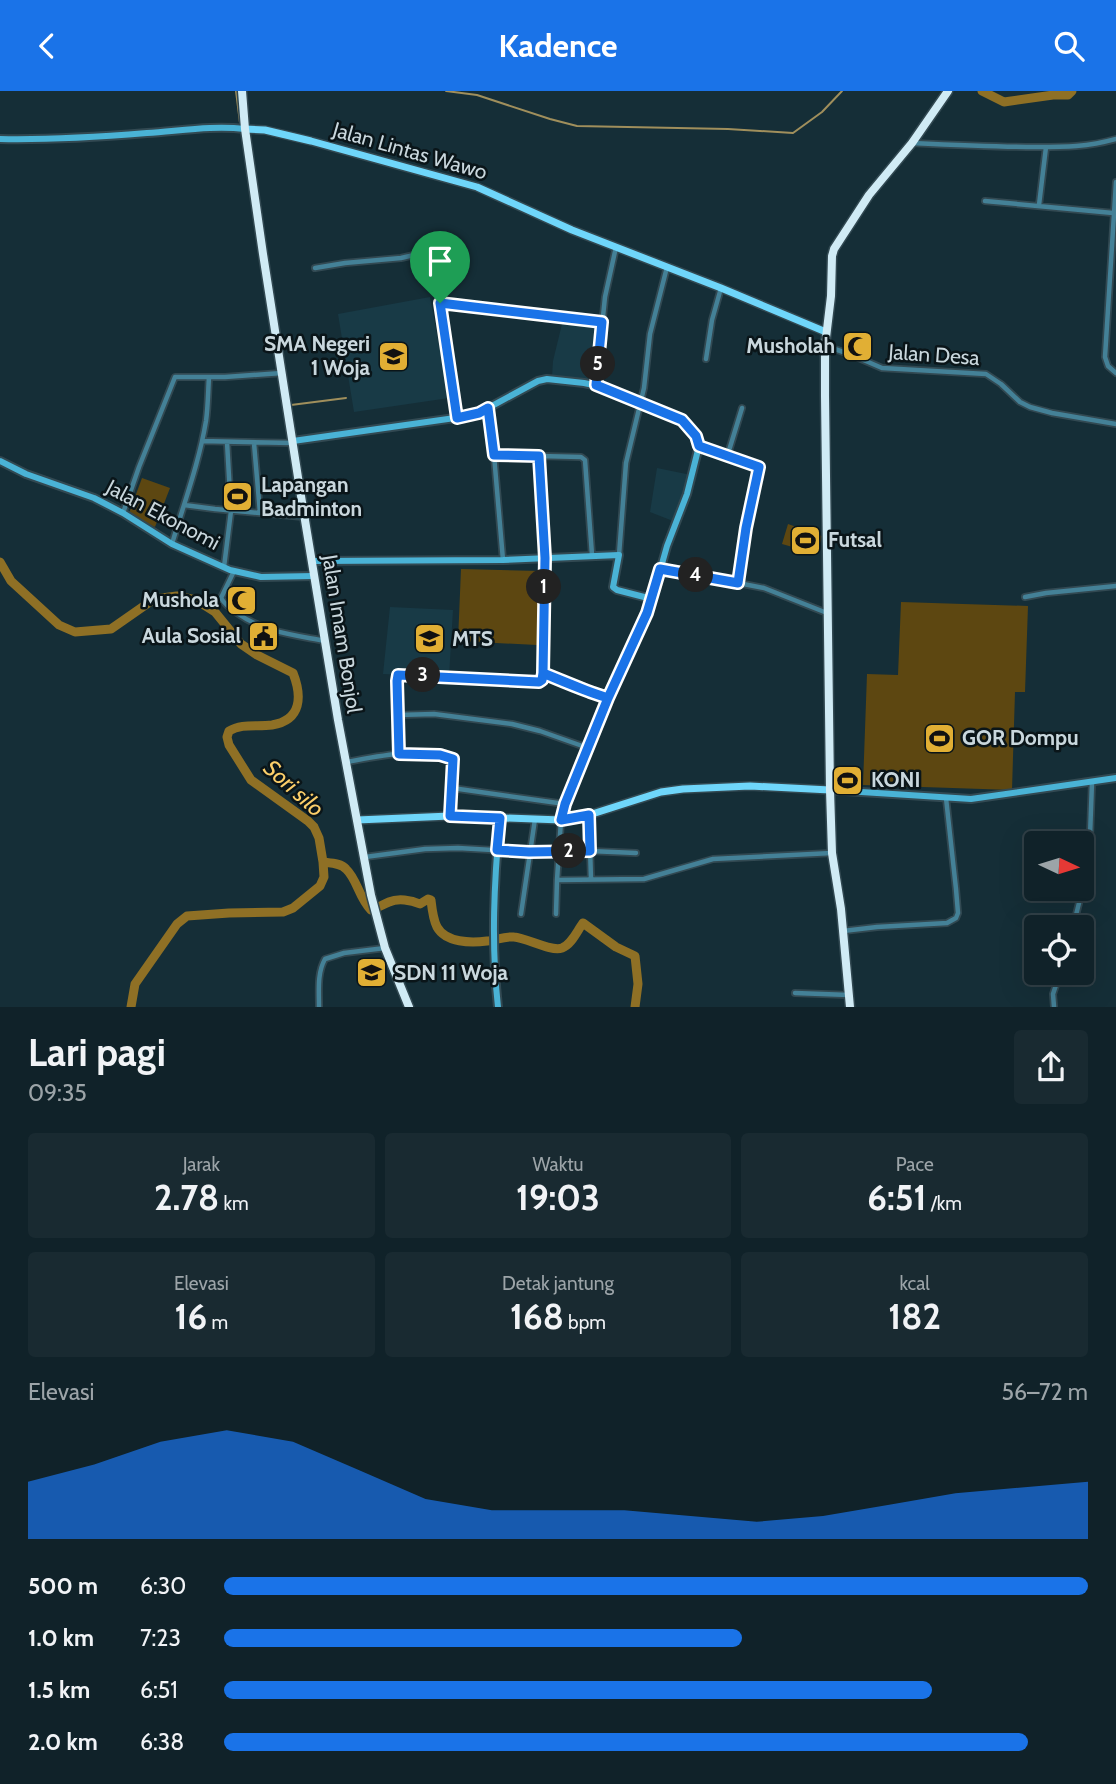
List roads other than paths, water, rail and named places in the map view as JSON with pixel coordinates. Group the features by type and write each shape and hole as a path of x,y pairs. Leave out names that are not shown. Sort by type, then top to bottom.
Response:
{"highway":[{"path":"850,1007 832,853 825,346 836,296 836,250 863,202 912,143 948,91"},
{"name":"Jalan Imam Bonjol","path":"242,93 249,158 314,576 370,895 385,948 409,1007"}],"main road":[{"name":"Jalan Lintas Wawo","path":"245,129 288,135 477,187 572,230 827,329"},
{"path":"357,820 450,816 561,820 589,815 661,792 683,789 737,786 830,790"}],"street":[{"name":"Jalan Lintas Wawo","path":"0,139 57,139 218,127 245,129"},
{"path":"912,143 1017,148 1083,147 1116,139"},
{"path":"1039,206 1046,147"},
{"path":"1116,182 1105,357 1108,366 1116,373"},
{"path":"985,201 1113,213"},
{"path":"596,385 605,297 616,247"},
{"path":"316,268 433,252 438,258 440,303 457,418"},
{"path":"652,599 613,587 619,555 626,463 646,377 650,334 667,267"},
{"path":"706,359 712,320 721,288"},
{"path":"440,303 602,322"},
{"name":"Jalan Desa","path":"825,346 882,368 986,374 1030,407 1116,424"},
{"path":"123,513 175,377 283,373"},
{"path":"172,544 202,441 209,377"},
{"path":"202,441 293,442 457,418 479,413 538,381 547,379 596,385 615,392 640,405 682,420 696,436 699,446 687,494 667,546 652,599 565,804 561,820 556,914"},
{"path":"488,408 503,560"},
{"path":"727,457 742,408"},
{"path":"224,568 230,511 227,442"},
{"path":"254,443 260,513"},
{"path":"699,446 760,468 746,528 738,583"},
{"path":"494,455 581,457 585,460 592,555"},
{"path":"399,754 399,674 539,682 542,680 545,558 539,456"},
{"name":"Jalan Ekonomi","path":"0,461 26,474 94,498 172,544 224,568 261,577 314,576"},
{"path":"184,505 305,517"},
{"path":"312,561 503,560 619,555"},
{"path":"660,569 764,589 829,613"},
{"path":"234,571 221,598 231,609 268,629 326,641"},
{"path":"1025,597 1116,586"},
{"path":"543,673 608,698"},
{"path":"398,715 434,714 512,724 588,748"},
{"path":"347,762 399,754 440,755 452,759 454,767 450,816"},
{"path":"830,790 971,799 1116,778"},
{"path":"1076,915 1089,863 1092,782"},
{"path":"452,788 565,804"},
{"path":"843,931 947,923 956,918 956,889 946,798"},
{"path":"589,815 591,879"},
{"path":"498,1007 493,936 500,818"},
{"path":"521,914 535,820"},
{"path":"364,857 447,848 636,853"},
{"path":"557,880 644,879 713,859 832,853"},
{"path":"319,1007 319,979 325,960 344,953 385,948"},
{"path":"1054,1007 1053,995 1056,985"},
{"path":"795,993 849,995"}],"waterway":[{"path":"236,91 240,123"},
{"path":"446,91 477,95 577,126 793,133 822,112 842,91"},
{"path":"982,91 1004,102 1068,95 1072,91"},
{"path":"291,405 346,398"},
{"name":"Sori silo","path":"0,562 11,581 59,625 75,632 111,629 154,599 177,596 196,600 215,612 241,644 293,673 296,682 297,706 289,718 272,725 234,729 229,731 227,737 229,745 251,780 314,827 319,838 323,862 324,877 320,886 293,908 283,912 187,916 177,924 135,984 131,1007"},
{"path":"323,862 344,867 371,910 396,900 420,904 431,900 437,927 446,936 459,941 481,942 514,937 557,949 569,944 583,923 616,947 635,956 638,984 635,1007"}],"place":[{"name":"Musholah","path":"858,346"},
{"name":"SMA Negeri 1 Woja","path":"393,356"},
{"name":"Lapangan Badminton","path":"238,497"},
{"name":"Futsal","path":"805,540"},
{"name":"Mushola","path":"242,600"},
{"name":"Aula Sosial","path":"264,636"},
{"name":"MTS","path":"429,639"},
{"name":"GOR Dompu","path":"939,738"},
{"name":"KONI","path":"848,780"},
{"name":"SDN 11 Woja","path":"371,973"}]}
